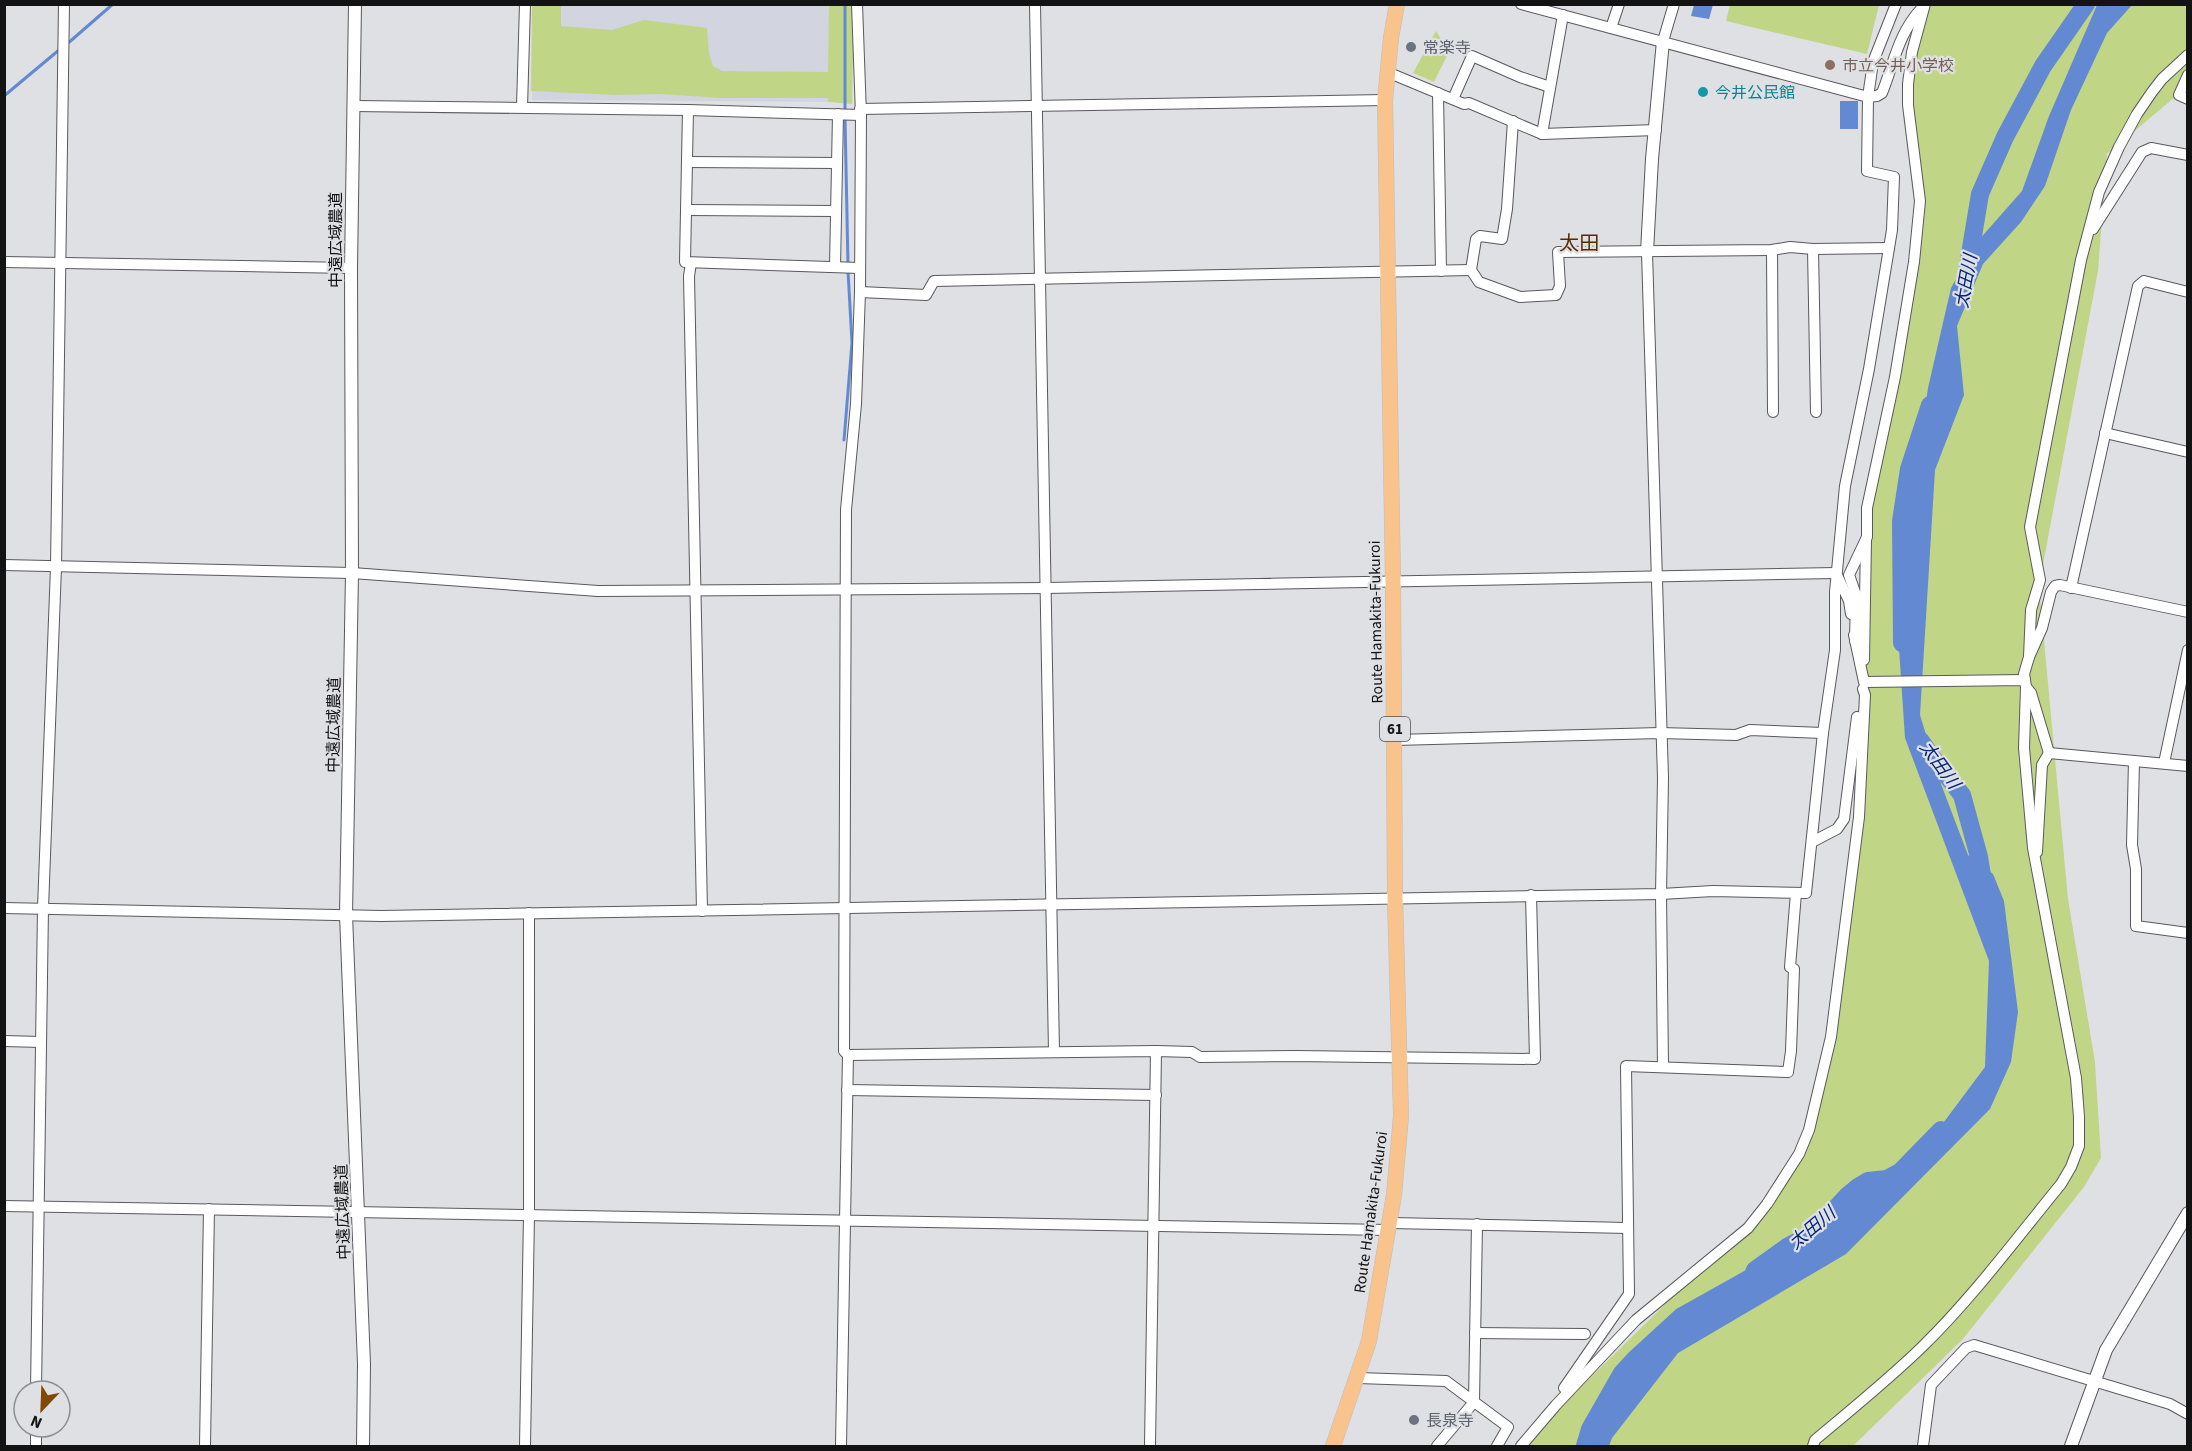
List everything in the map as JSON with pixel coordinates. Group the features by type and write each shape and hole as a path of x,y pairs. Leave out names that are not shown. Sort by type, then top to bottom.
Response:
{"main road":[{"name":"Route Hamakita-Fukuroi","path":"1333,1446 1370,1341 1389,1226 1401,1116 1395,898 1395,740 1385,100 1397,4"}],"street":[{"path":"36,1379 43,908 56,567 64,4"},
{"name":"中遠広域農道","path":"355,4 351,268 352,573 346,915 364,1364 363,1446"},
{"path":"522,107 525,4"},
{"path":"857,4 860,112 860,292 856,404 846,510 844,1051 848,1054 1156,1051 1192,1052 1200,1057 1535,1059 1531,895"},
{"path":"1035,4 1054,1053"},
{"path":"1521,4 1868,97 1882,93 1896,48 1915,15 1925,5"},
{"path":"1542,134 1568,4"},
{"path":"1611,28 1619,4"},
{"path":"1663,1067 1661,894 1663,778 1647,252 1662,41 1674,4"},
{"path":"4,908 346,915 1661,894 1713,891 1806,893 1823,733 1835,650 1836,573 1845,486 1869,369 1892,230 1894,177 1867,171 1868,97 1873,62 1896,4"},
{"path":"1521,1446 1636,1320 1748,1228 1767,1204 1799,1154 1809,1130 1831,1037 1859,818 1865,695 1867,508 1895,377 1918,231 1920,201 1908,105 1908,84 1912,52 1925,5"},
{"path":"1453,99 1472,56 1550,87"},
{"path":"2029,657 2031,610 2040,580 2030,527 2081,260 2099,192 2119,147 2137,114 2162,79 2187,56"},
{"path":"1387,72 1464,104 1469,102 1542,134 1656,130"},
{"path":"2187,75 2179,95 2187,99"},
{"path":"1438,93 1441,271"},
{"path":"353,106 838,114 1037,105 1385,100"},
{"path":"688,110 685,262 860,268"},
{"path":"835,267 838,114"},
{"path":"1513,122 1507,209 1502,239 1480,236 1476,239 1470,270 1479,282 1520,297 1556,295 1560,286 1558,252 1889,248"},
{"path":"2089,233 2142,152 2151,148 2187,155"},
{"path":"687,162 837,163"},
{"path":"686,210 836,211"},
{"path":"1813,249 1816,412"},
{"path":"1772,250 1773,412"},
{"path":"4,262 351,268"},
{"path":"691,263 689,276 702,910"},
{"path":"860,292 926,295 934,281 1470,270"},
{"path":"2071,588 2138,286 2144,281 2187,292"},
{"path":"2105,433 2187,452"},
{"path":"1856,641 1856,596 1849,575 1867,537"},
{"path":"4,565 352,573 598,591 1046,588 1836,573"},
{"path":"1812,842 1837,828 1844,819 1860,693 1865,682 1860,670 1849,601 1836,573"},
{"path":"1813,1446 1815,1440 1882,1384 1962,1305 2061,1184 2079,1146 2076,1078 2036,861 2028,805 2024,748 2024,674 2042,628 2052,590 2060,585 2187,612"},
{"path":"2164,763 2187,650"},
{"path":"1865,682 2023,683"},
{"path":"2023,683 2031,693 2049,753 2042,765 2036,861"},
{"path":"1395,740 1660,733 1736,735 1750,730 1823,733"},
{"path":"2049,753 2187,766"},
{"path":"2134,761 2132,845 2136,869 2136,927 2187,933"},
{"path":"1556,1405 1560,1394 1629,1294 1626,1066 1788,1072 1794,969 1790,968 1796,893"},
{"path":"525,1446 529,1215 529,913"},
{"path":"4,1041 41,1041"},
{"path":"1150,1446 1156,1051"},
{"path":"841,1446 848,1054"},
{"path":"847,1090 1156,1095"},
{"path":"4,1206 1154,1226 1477,1224 1628,1228"},
{"path":"206,1446 209,1209"},
{"path":"2071,1446 2092,1382 2106,1350 2187,1214"},
{"path":"1437,1446 1474,1402 1477,1224"},
{"path":"1475,1333 1585,1334"},
{"path":"1923,1446 1931,1385 1966,1348 1974,1345 2170,1404 2187,1414"},
{"path":"1358,1378 1446,1381 1508,1427 1497,1446"}],"shaded area":[{"path":"534,5 830,5 834,102 532,100"}],"green space":[{"path":"1730,4 1879,5 1867,54 1726,21"},
{"path":"532,5 561,5 561,26 612,30 644,20 707,28 709,54 713,66 722,71 828,72 829,5 854,5 852,104 828,102 828,98 721,98 531,91"},
{"path":"1925,5 2187,5 2187,87 2107,154 2098,271 2039,586 2068,899 2095,1062 2101,1158 2084,1187 1963,1339 1853,1446 1521,1446 1767,1204 1807,1135 1831,1037 1865,695 1867,508 1909,290 1919,192 1908,84"},
{"path":"1436,31 1449,52 1434,82 1413,73"}],"water":[{"path":"1694,5 1713,5 1709,19 1691,16"},
{"path":"2097,5 2132,5 2107,33 2071,110 2045,186 2021,222 1983,264 1957,326 1964,395 1935,470 1920,715 1941,784 1968,855 1993,874 2004,901 2018,1012 2011,1062 1990,1109 1846,1254 1678,1353 1612,1438 1609,1446 1587,1446 1605,1403 1634,1359 1682,1316 1752,1277 1755,1270 1822,1223 1847,1196 1869,1181 1885,1179 1908,1163 1926,1146 1985,1067 1989,961 1905,738 1899,648 1909,515 1928,388 1951,288 1977,242 2022,191 2049,116"},
{"path":"1840,101 1858,101 1858,129 1840,129"}],"waterway":[{"path":"67,44 113,4"},
{"path":"845,4 845,112"},
{"name":"太田川","path":"1966,278 1980,194 2005,137 2043,66 2086,4"},
{"path":"4,96 59,50"},
{"path":"845,118 848,265"},
{"path":"844,440 852,343 848,271"},
{"name":"太田川","path":"1902,643 1901,521 1909,469 1930,405"},
{"name":"太田川","path":"1920,740 1962,795 1979,857 1984,887"},
{"name":"太田川","path":"1585,1446 1590,1429 1622,1373 1682,1316 1752,1277 1755,1270 1787,1247 1806,1237 1858,1187 1868,1181 1887,1179 1900,1172 1941,1130"}],"place":[{"name":"常楽寺","path":"1411,47"},
{"name":"市立今井小学校","path":"1830,65"},
{"name":"今井公民館","path":"1703,92"},
{"name":"長泉寺","path":"1414,1420"}],"district":[{"name":"太田","path":"1579,243"}]}
